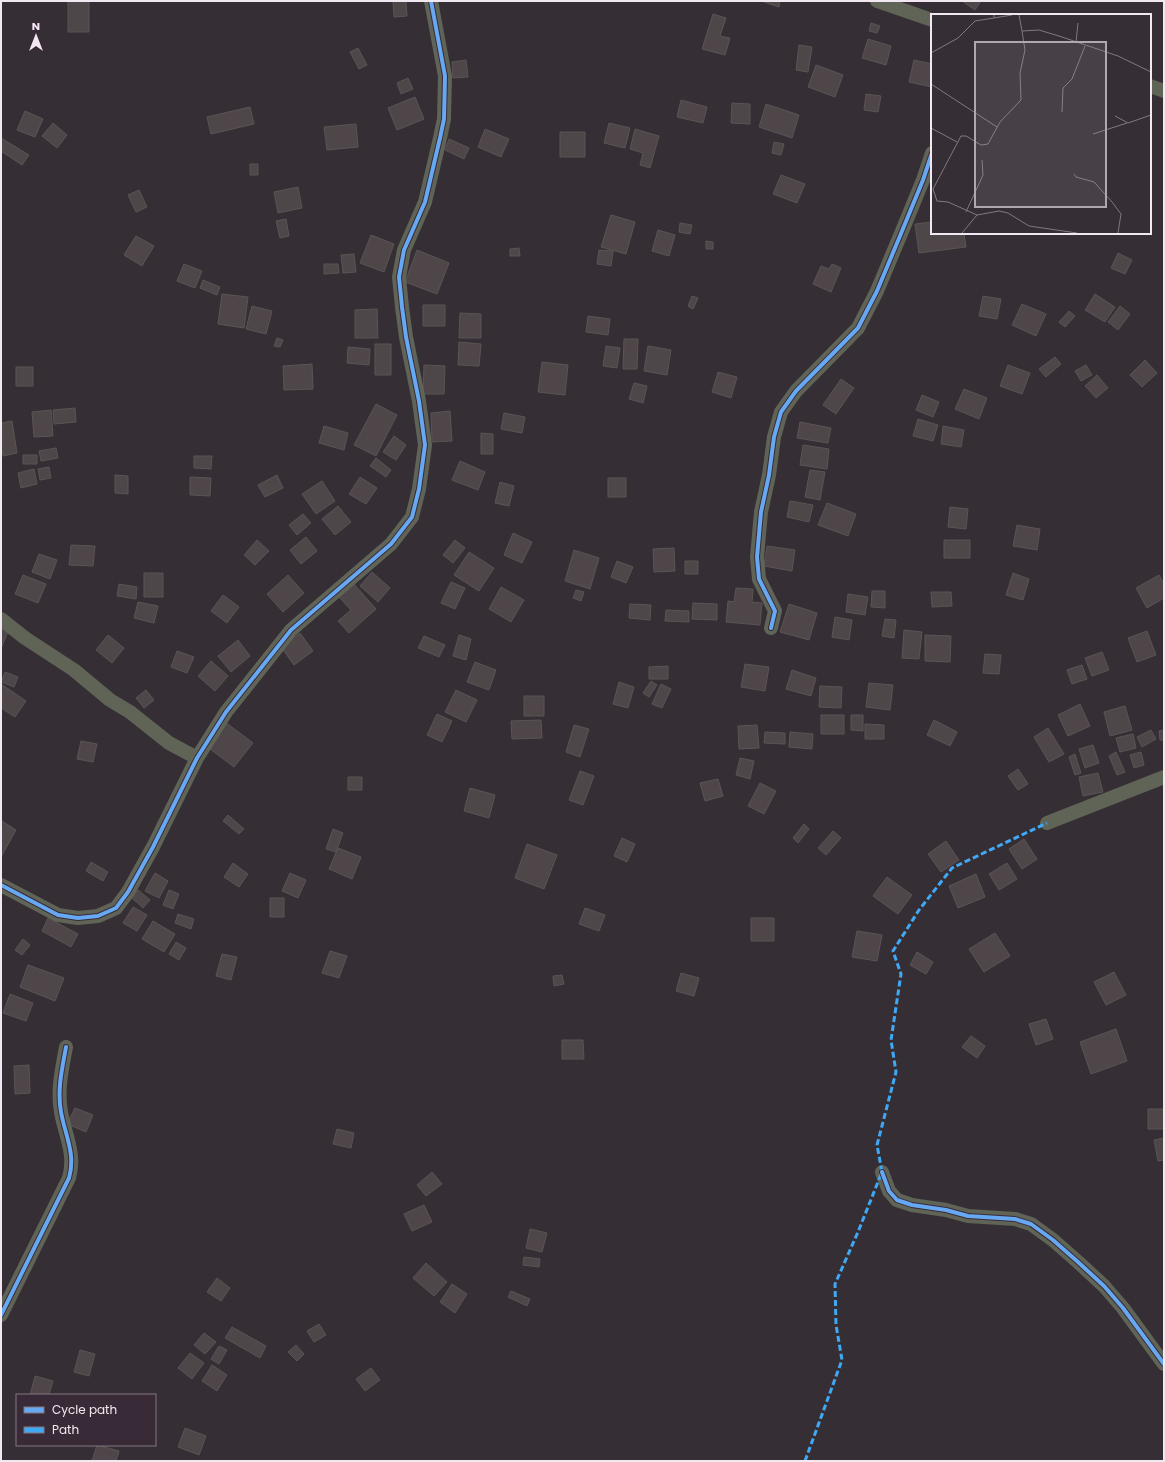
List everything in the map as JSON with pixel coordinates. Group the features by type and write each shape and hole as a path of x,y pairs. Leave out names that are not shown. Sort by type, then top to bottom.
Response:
{"street":[{"path":"1,885 58,915 78,918 98,916 116,908 128,892 153,847 197,758 226,712 291,630 391,544 412,517 419,489 425,445 419,401 406,337 399,276 404,250 424,202 444,119 445,76 431,1"},
{"path":"877,1 900,4 931,20"},
{"path":"1151,86 1164,91"},
{"path":"771,628 775,611 759,579 757,557 761,512 769,475 774,437 781,412 796,391 858,328 877,291 923,180 931,156"},
{"path":"1,620 25,638 74,670 110,700 130,712 169,743 197,758"},
{"path":"1047,823 1164,777"},
{"path":"1,1315 69,1178 72,1167 71,1148 61,1112 59,1087 66,1048"},
{"path":"882,1172 889,1191 897,1200 912,1205 946,1210 968,1216 1015,1219 1031,1224 1053,1240 1104,1286 1164,1364"}],"building":[{"path":"68,1 89,1 89,32 68,32"},
{"path":"393,1 406,1 407,16 394,17"},
{"path":"761,1 780,1 779,7"},
{"path":"962,1 981,1 975,10"},
{"path":"713,14 726,18 720,36 730,38 725,55 702,49"},
{"path":"871,23 880,26 877,33 869,31"},
{"path":"868,39 891,46 886,65 862,58"},
{"path":"799,45 812,47 808,72 796,70"},
{"path":"358,48 367,65 359,69 350,52"},
{"path":"466,60 468,77 453,78 452,62"},
{"path":"914,60 931,64 931,87 909,82"},
{"path":"816,65 843,75 835,97 808,87"},
{"path":"408,78 413,89 401,94 397,83"},
{"path":"866,94 881,96 878,112 864,110"},
{"path":"415,97 424,119 397,130 388,108"},
{"path":"681,100 707,107 703,123 677,117"},
{"path":"732,103 750,104 750,124 731,123"},
{"path":"766,104 799,115 792,138 759,127"},
{"path":"250,107 254,124 211,134 207,117"},
{"path":"25,111 43,119 35,137 17,130"},
{"path":"53,123 67,135 57,148 42,136"},
{"path":"609,123 630,128 625,148 604,143"},
{"path":"356,124 358,147 327,150 324,127"},
{"path":"485,129 509,139 501,157 478,147"},
{"path":"635,129 659,136 650,168 640,165 643,153 630,149"},
{"path":"560,132 585,132 585,157 560,157"},
{"path":"1,138 29,155 22,165 1,151"},
{"path":"449,139 469,148 464,159 445,150"},
{"path":"774,142 784,144 781,155 772,153"},
{"path":"250,164 258,164 258,175 250,175"},
{"path":"781,175 805,184 797,203 773,194"},
{"path":"298,187 302,208 278,213 274,192"},
{"path":"139,190 147,207 136,212 128,195"},
{"path":"611,215 635,222 626,254 601,247"},
{"path":"286,219 289,236 280,238 276,221"},
{"path":"931,222 931,234 964,234 966,247 919,253 915,224"},
{"path":"680,223 692,225 690,234 679,232"},
{"path":"658,230 675,235 669,256 652,251"},
{"path":"371,235 394,244 384,272 360,263"},
{"path":"136,236 154,246 142,266 124,255"},
{"path":"706,241 713,242 713,249 706,249"},
{"path":"519,248 520,256 510,256 510,249"},
{"path":"417,250 449,263 437,294 405,282"},
{"path":"599,250 613,251 611,266 597,264"},
{"path":"1118,253 1132,260 1125,274 1111,268"},
{"path":"354,254 356,272 343,273 341,255"},
{"path":"184,264 202,271 195,288 177,281"},
{"path":"324,264 338,264 339,273 324,274"},
{"path":"832,264 841,268 831,292 813,284 821,266 829,269"},
{"path":"203,280 220,287 217,295 200,288"},
{"path":"222,294 248,297 244,328 218,324"},
{"path":"1095,294 1115,307 1105,322 1085,310"},
{"path":"692,296 698,298 693,309 688,306"},
{"path":"983,296 1001,299 997,319 979,316"},
{"path":"1022,304 1046,314 1036,336 1012,325"},
{"path":"423,305 445,305 445,326 423,326"},
{"path":"252,306 272,311 266,334 246,329"},
{"path":"1120,306 1130,314 1118,330 1108,322"},
{"path":"377,309 378,338 355,338 355,310"},
{"path":"1069,311 1075,316 1065,327 1059,322"},
{"path":"460,313 481,314 481,338 459,338"},
{"path":"588,316 610,319 608,335 586,332"},
{"path":"277,338 283,340 280,347 274,346"},
{"path":"624,339 638,339 637,369 623,369"},
{"path":"459,342 481,344 479,366 458,365"},
{"path":"375,344 391,344 391,375 375,375"},
{"path":"606,346 620,348 617,368 603,366"},
{"path":"648,346 671,350 667,375 644,371"},
{"path":"348,347 370,349 369,365 347,363"},
{"path":"1055,357 1061,364 1046,377 1039,369"},
{"path":"1145,360 1157,373 1142,387 1130,375"},
{"path":"542,362 568,365 565,395 538,392"},
{"path":"312,364 313,389 284,390 283,366"},
{"path":"424,365 445,366 444,394 423,394"},
{"path":"1008,365 1030,373 1022,394 1000,386"},
{"path":"1086,365 1092,375 1081,381 1075,371"},
{"path":"16,367 33,367 33,386 16,386"},
{"path":"718,372 737,377 731,398 712,392"},
{"path":"1097,375 1108,388 1096,398 1085,386"},
{"path":"841,379 854,388 836,414 823,405"},
{"path":"634,383 647,386 643,403 629,399"},
{"path":"964,389 987,398 979,419 955,409"},
{"path":"922,395 939,402 933,417 916,410"},
{"path":"376,404 397,415 376,456 354,445"},
{"path":"75,408 76,422 54,424 53,410"},
{"path":"51,410 53,436 34,437 32,412"},
{"path":"450,411 452,441 432,442 431,413"},
{"path":"504,413 525,417 522,433 501,429"},
{"path":"918,419 938,425 933,441 913,436"},
{"path":"12,421 17,453 3,456 1,443 1,423"},
{"path":"800,422 831,428 828,443 797,438"},
{"path":"324,426 348,433 344,450 319,443"},
{"path":"943,426 964,430 961,447 941,444"},
{"path":"481,433 493,434 493,454 481,454"},
{"path":"394,436 406,445 396,460 383,452"},
{"path":"803,445 829,449 827,469 800,465"},
{"path":"56,448 58,458 41,461 39,451"},
{"path":"23,455 37,455 37,464 23,464"},
{"path":"194,456 212,456 211,469 194,468"},
{"path":"376,458 391,470 386,477 370,466"},
{"path":"460,461 485,472 478,490 452,480"},
{"path":"49,467 51,478 40,480 38,469"},
{"path":"34,469 37,484 21,488 18,473"},
{"path":"810,470 825,472 820,500 805,497"},
{"path":"115,475 128,476 128,494 115,493"},
{"path":"277,475 283,488 265,497 258,485"},
{"path":"190,477 211,478 210,496 190,495"},
{"path":"360,477 377,488 366,504 349,494"},
{"path":"608,478 626,478 626,497 608,497"},
{"path":"322,481 335,501 316,514 302,494"},
{"path":"500,482 514,486 509,506 495,503"},
{"path":"790,501 813,505 809,522 787,517"},
{"path":"827,503 856,514 848,536 818,525"},
{"path":"338,506 351,522 335,535 322,519"},
{"path":"950,507 968,509 966,529 948,527"},
{"path":"303,514 311,523 297,535 289,525"},
{"path":"1017,525 1040,529 1037,550 1013,546"},
{"path":"513,533 532,542 522,563 504,555"},
{"path":"306,537 317,551 301,564 290,550"},
{"path":"257,540 269,551 255,565 244,555"},
{"path":"455,540 465,548 453,563 443,555"},
{"path":"944,540 970,540 970,558 944,558"},
{"path":"71,545 95,546 93,566 69,565"},
{"path":"767,546 795,550 792,571 764,566"},
{"path":"674,548 675,571 654,572 653,549"},
{"path":"574,550 599,558 590,589 565,581"},
{"path":"469,552 494,568 479,591 454,575"},
{"path":"39,554 57,560 50,579 32,572"},
{"path":"617,561 633,567 626,583 611,577"},
{"path":"685,561 698,561 698,574 685,574"},
{"path":"372,572 390,588 378,602 360,586"},
{"path":"144,573 163,573 163,597 144,597"},
{"path":"1013,573 1029,579 1023,600 1006,595"},
{"path":"23,575 46,584 38,603 15,594"},
{"path":"288,575 304,593 283,612 267,594"},
{"path":"1159,575 1164,584 1164,598 1147,608 1136,588"},
{"path":"451,582 465,588 455,609 441,603"},
{"path":"119,584 137,587 136,599 117,596"},
{"path":"354,584 376,609 349,633 338,621 351,610 339,597"},
{"path":"501,587 524,600 511,622 489,609"},
{"path":"736,588 753,589 752,602 762,603 760,625 726,622 728,601 734,602"},
{"path":"576,590 584,592 581,601 573,598"},
{"path":"872,591 885,591 885,608 871,607"},
{"path":"931,592 951,592 952,606 932,607"},
{"path":"848,594 868,597 865,615 846,612"},
{"path":"223,595 239,607 227,623 211,611"},
{"path":"138,602 158,606 154,623 134,618"},
{"path":"693,603 717,604 717,620 692,619"},
{"path":"630,604 651,605 650,620 629,618"},
{"path":"789,604 817,613 809,640 780,632"},
{"path":"666,610 689,611 689,622 665,621"},
{"path":"835,617 852,620 849,640 832,637"},
{"path":"885,619 896,620 894,638 882,636"},
{"path":"1,628 8,631 1,649"},
{"path":"904,630 922,632 919,659 902,658"},
{"path":"1147,631 1156,655 1137,662 1128,638"},
{"path":"300,633 313,651 294,665 281,647"},
{"path":"108,635 124,648 112,663 96,650"},
{"path":"459,635 471,639 466,660 453,656"},
{"path":"925,635 951,636 950,662 925,661"},
{"path":"424,636 445,645 439,657 418,648"},
{"path":"238,640 250,656 231,672 218,656"},
{"path":"177,651 194,657 187,673 171,667"},
{"path":"1102,652 1109,670 1092,676 1085,658"},
{"path":"985,654 1001,655 999,674 983,673"},
{"path":"211,661 228,676 215,691 198,676"},
{"path":"475,662 496,670 489,690 467,682"},
{"path":"745,664 769,667 765,691 741,687"},
{"path":"1082,665 1087,679 1072,684 1067,670"},
{"path":"668,666 668,679 649,679 649,667"},
{"path":"792,670 816,678 811,696 786,689"},
{"path":"5,672 18,677 14,687 1,682"},
{"path":"651,681 657,685 649,697 643,693"},
{"path":"619,682 634,687 628,708 613,704"},
{"path":"869,683 893,685 890,710 866,707"},
{"path":"1,684 26,701 15,717 1,708"},
{"path":"661,684 671,689 662,708 652,704"},
{"path":"820,686 842,687 841,708 819,707"},
{"path":"146,690 154,700 144,708 136,698"},
{"path":"456,690 477,700 466,722 445,712"},
{"path":"524,696 544,696 544,716 524,716"},
{"path":"1080,704 1090,726 1068,736 1058,715"},
{"path":"1125,706 1132,730 1110,736 1104,712"},
{"path":"437,714 452,721 442,742 427,735"},
{"path":"821,715 844,715 844,734 821,734"},
{"path":"851,715 863,715 863,731 851,730"},
{"path":"541,720 542,738 512,739 511,721"},
{"path":"934,720 957,732 950,746 927,735"},
{"path":"225,722 253,743 234,767 206,746"},
{"path":"865,724 884,725 884,739 865,739"},
{"path":"574,725 589,729 580,757 566,752"},
{"path":"757,725 759,748 739,749 738,726"},
{"path":"1048,728 1064,754 1049,762 1034,737"},
{"path":"1151,730 1156,739 1142,747 1137,737"},
{"path":"1164,730 1164,740 1160,740 1159,731"},
{"path":"765,732 785,733 785,744 764,743"},
{"path":"790,732 813,734 812,749 789,747"},
{"path":"1133,734 1136,748 1120,752 1116,738"},
{"path":"81,741 97,744 93,762 77,759"},
{"path":"1093,745 1099,763 1085,768 1079,749"},
{"path":"1116,752 1125,772 1117,775 1109,756"},
{"path":"1141,752 1144,765 1134,768 1130,755"},
{"path":"1075,754 1081,773 1075,775 1069,757"},
{"path":"740,758 754,761 750,779 736,775"},
{"path":"1018,769 1028,784 1018,790 1008,776"},
{"path":"580,771 594,776 583,805 569,800"},
{"path":"1098,773 1103,792 1083,796 1079,777"},
{"path":"348,777 362,777 362,790 348,790"},
{"path":"718,779 723,796 705,801 700,783"},
{"path":"760,783 776,791 764,814 748,806"},
{"path":"470,788 495,795 489,818 464,811"},
{"path":"228,815 244,829 239,834 223,821"},
{"path":"2,821 16,830 1,857 1,822"},
{"path":"804,824 809,829 798,843 793,838"},
{"path":"333,829 343,833 336,852 326,849"},
{"path":"833,831 841,838 826,855 818,848"},
{"path":"622,838 635,844 627,862 614,856"},
{"path":"1024,839 1037,859 1022,869 1009,849"},
{"path":"946,841 959,860 941,872 928,854"},
{"path":"527,844 557,855 544,889 515,878"},
{"path":"338,848 361,857 352,879 329,869"},
{"path":"91,862 108,872 103,881 86,871"},
{"path":"233,863 248,874 239,887 224,877"},
{"path":"1007,863 1017,879 999,890 989,874"},
{"path":"155,873 168,881 159,898 145,891"},
{"path":"290,873 306,880 298,898 282,891"},
{"path":"976,874 985,897 958,908 949,886"},
{"path":"887,877 912,895 898,914 873,896"},
{"path":"138,890 150,900 143,908 132,898"},
{"path":"169,890 179,894 173,909 163,905"},
{"path":"270,898 284,898 284,917 270,917"},
{"path":"133,907 147,915 137,931 123,923"},
{"path":"585,908 605,915 599,931 579,924"},
{"path":"178,914 194,919 191,929 175,923"},
{"path":"48,918 78,934 71,947 42,931"},
{"path":"751,918 774,918 774,941 751,941"},
{"path":"153,921 175,934 164,952 142,939"},
{"path":"857,931 882,935 877,961 852,957"},
{"path":"995,933 1010,956 984,972 969,949"},
{"path":"23,939 30,945 22,955 15,950"},
{"path":"176,942 186,948 179,960 169,954"},
{"path":"330,951 347,956 339,978 322,973"},
{"path":"917,952 933,962 926,974 910,965"},
{"path":"222,954 237,957 231,980 216,976"},
{"path":"28,965 64,978 55,1001 20,987"},
{"path":"1114,972 1126,995 1106,1005 1094,982"},
{"path":"681,973 699,978 694,996 676,991"},
{"path":"562,975 564,984 554,986 553,976"},
{"path":"10,994 33,1003 26,1021 3,1013"},
{"path":"1046,1019 1053,1039 1036,1045 1029,1024"},
{"path":"1116,1029 1127,1061 1091,1074 1080,1042"},
{"path":"971,1036 985,1046 977,1058 962,1047"},
{"path":"562,1040 583,1040 584,1059 562,1059"},
{"path":"29,1065 30,1093 15,1094 14,1066"},
{"path":"75,1108 93,1115 86,1132 67,1124"},
{"path":"1148,1109 1164,1109 1164,1129 1148,1129"},
{"path":"337,1129 354,1133 351,1148 333,1144"},
{"path":"1164,1138 1164,1160 1158,1161 1154,1140"},
{"path":"432,1172 442,1184 426,1196 417,1185"},
{"path":"424,1205 432,1222 412,1231 404,1214"},
{"path":"530,1229 547,1233 542,1252 526,1248"},
{"path":"524,1257 540,1259 539,1267 523,1265"},
{"path":"426,1263 447,1282 434,1296 413,1278"},
{"path":"217,1278 230,1288 221,1301 207,1292"},
{"path":"452,1284 467,1294 455,1313 440,1302"},
{"path":"511,1291 530,1299 527,1306 508,1297"},
{"path":"319,1324 326,1335 314,1342 307,1331"},
{"path":"232,1327 266,1346 260,1358 225,1338"},
{"path":"204,1333 216,1342 205,1354 194,1345"},
{"path":"296,1345 304,1354 297,1361 288,1352"},
{"path":"219,1346 227,1350 219,1364 211,1359"},
{"path":"80,1350 95,1354 89,1376 74,1372"},
{"path":"190,1353 204,1363 192,1379 178,1368"},
{"path":"212,1365 227,1375 217,1391 202,1381"},
{"path":"371,1368 380,1380 365,1391 356,1379"},
{"path":"35,1376 53,1381 49,1394 30,1394"},
{"path":"185,1428 206,1436 199,1455 178,1447"},
{"path":"97,1446 119,1451 116,1461 92,1461"}],"marked path":[{"path":"805,1461 842,1360 836,1325 835,1284 882,1172 877,1145 896,1072 891,1040 901,974 893,951 919,910 952,868 1047,823"}],"cycle path":[{"path":"1,885 58,915 78,918 98,916 116,908 128,892 153,847 197,758 226,712 291,630 391,544 412,517 419,489 425,445 419,401 406,337 399,277 404,250 425,202 444,119 445,76 431,1"},
{"path":"771,628 775,611 759,579 757,557 761,512 769,475 774,437 781,412 796,391 858,328 877,291 923,180 931,156"},
{"path":"1,1315 69,1178 71,1169 71,1153 60,1104 60,1080 66,1047"},
{"path":"882,1172 889,1191 897,1200 912,1205 946,1210 968,1216 1015,1219 1031,1224 1053,1240 1104,1286 1123,1308 1164,1364"}]}
